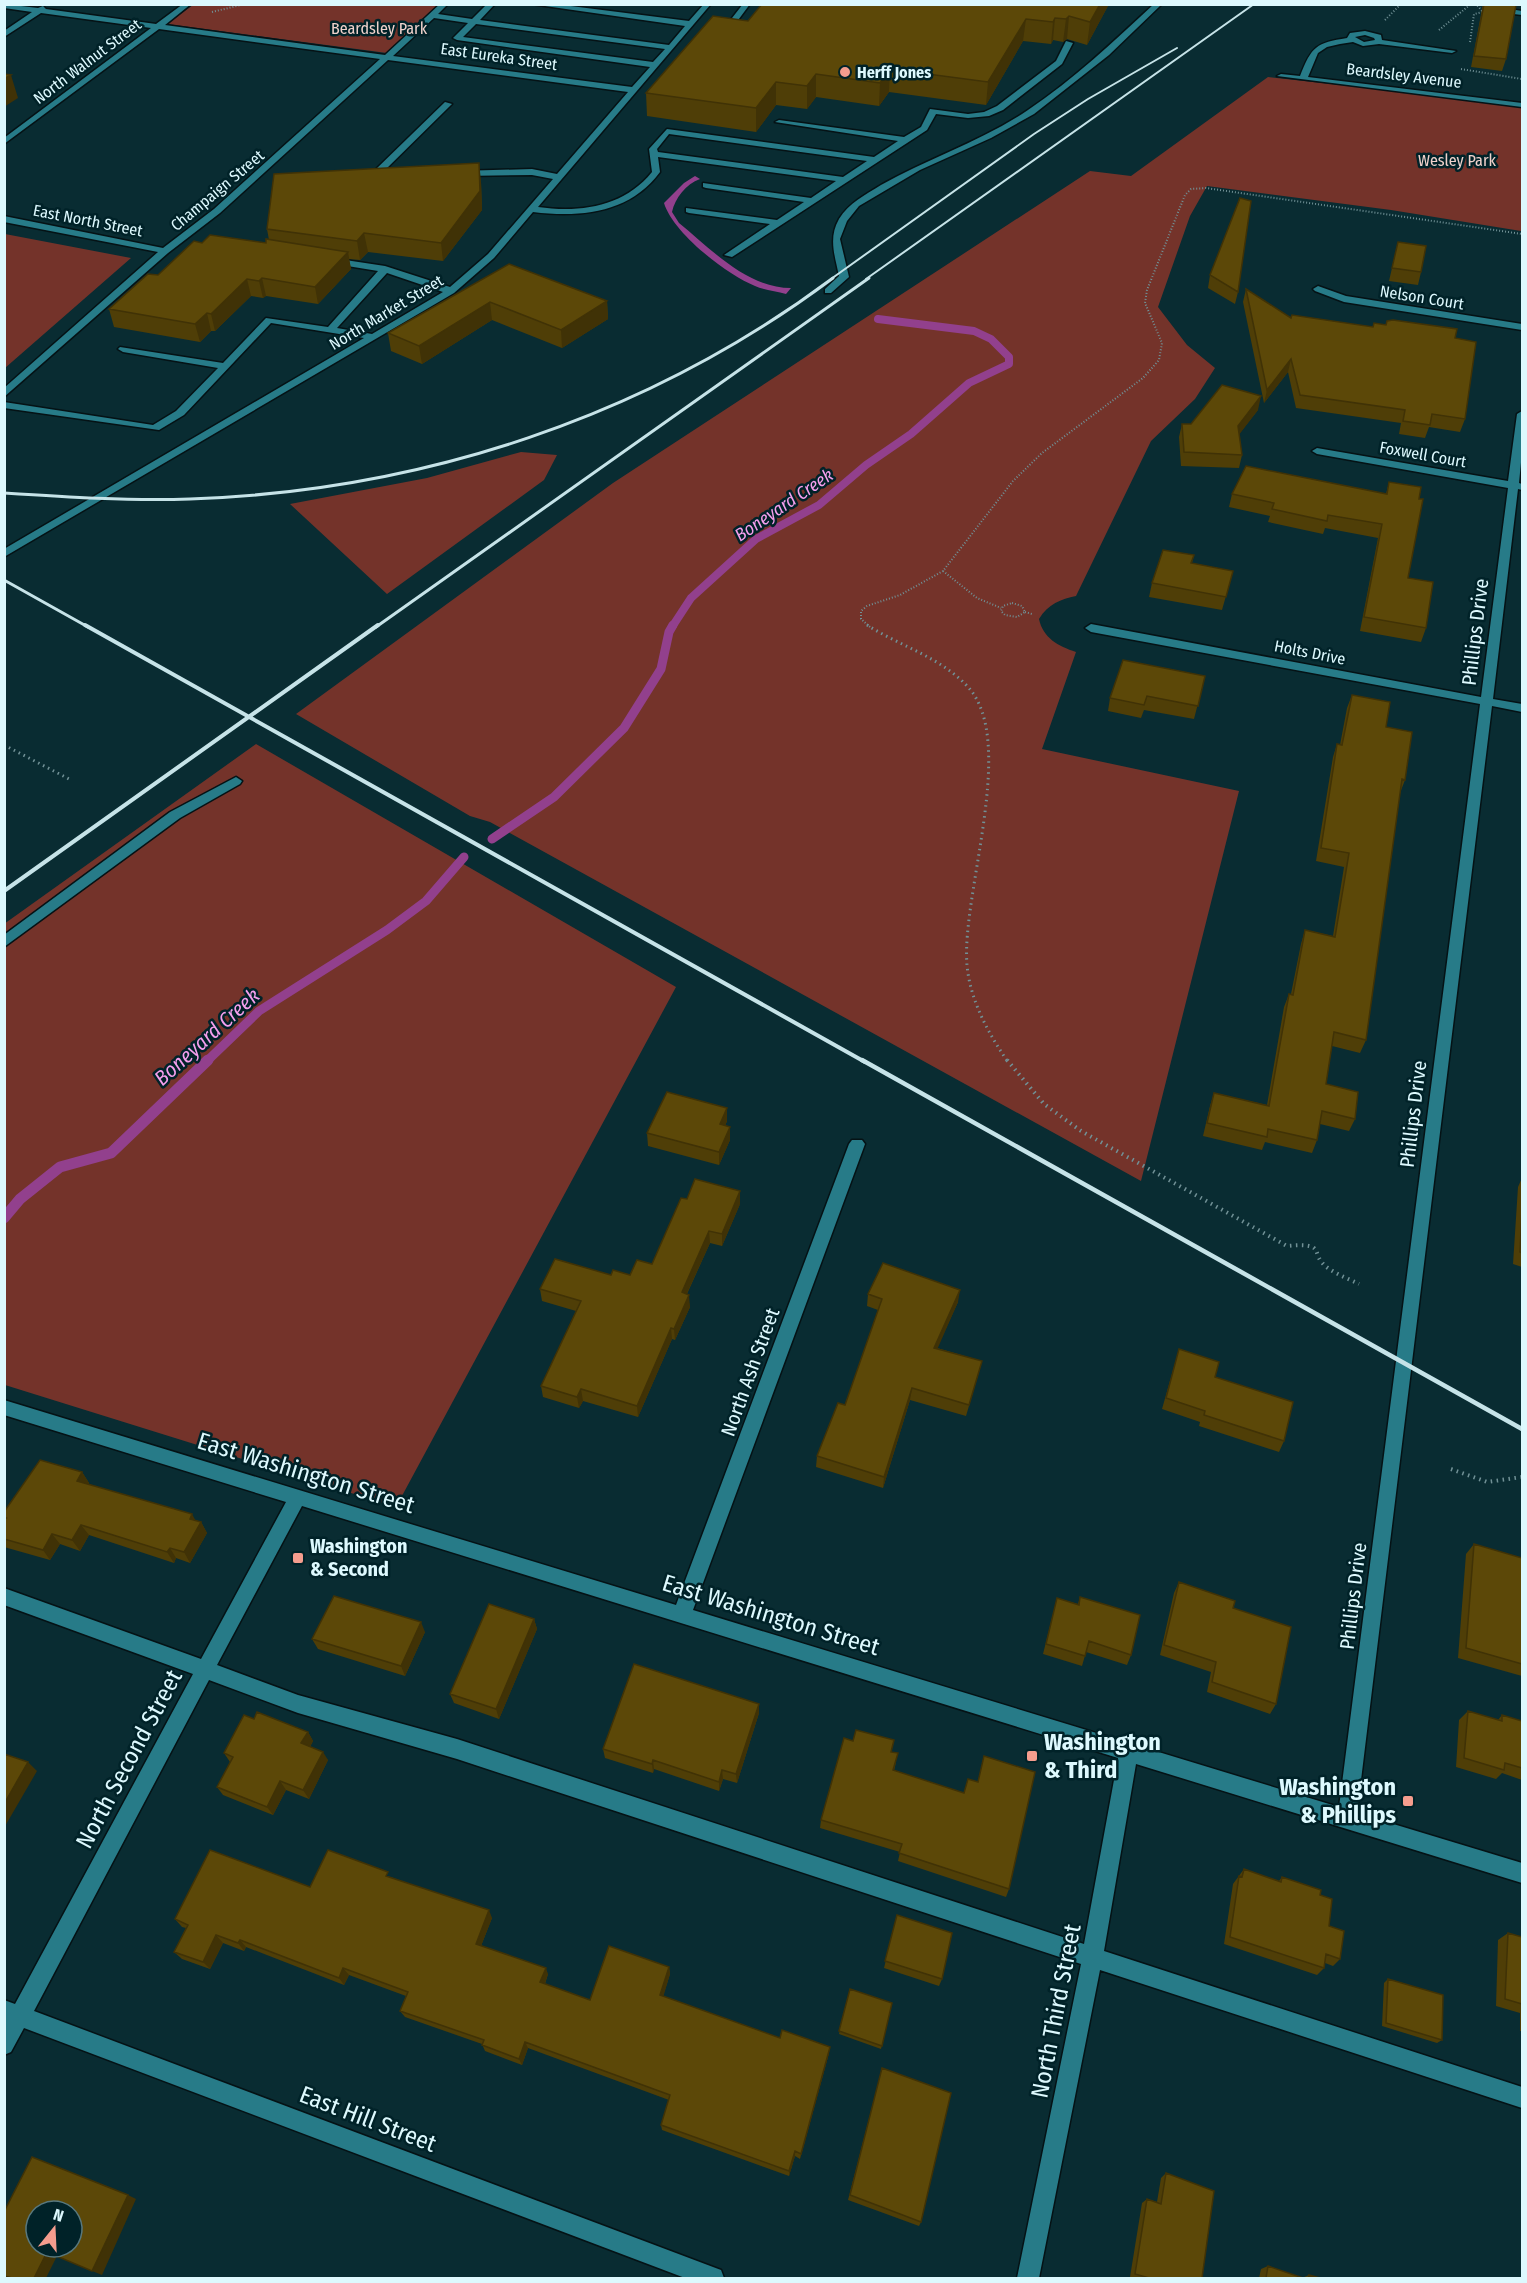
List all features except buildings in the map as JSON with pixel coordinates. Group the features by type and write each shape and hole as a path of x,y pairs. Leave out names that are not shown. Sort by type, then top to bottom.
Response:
{"street":[{"path":"4,35 48,4"},
{"name":"North Walnut Street","path":"4,142 188,4"},
{"name":"Champaign Street","path":"4,394 165,251 217,212 445,4"},
{"path":"492,4 457,38 655,65"},
{"path":"534,4 692,26"},
{"path":"592,12 599,4"},
{"path":"691,4 707,5"},
{"path":"711,30 727,30 747,4"},
{"path":"828,291 844,278 836,238 843,220 856,204 917,168 988,136 1031,112 1106,53 1159,4"},
{"path":"1500,4 1508,11 1522,13"},
{"name":"North Market Street","path":"4,554 452,291 491,256 670,47 692,26 707,5"},
{"name":"East Eureka Street","path":"4,6 633,90"},
{"path":"433,16 670,47"},
{"path":"1304,77 1314,49 1320,45 1352,40 1353,35 1365,33 1378,37 1379,42 1452,51"},
{"path":"729,255 924,128 933,111 968,116 986,114 1000,108 1059,62 1069,43"},
{"name":"Beardsley Avenue","path":"1281,76 1522,105"},
{"path":"398,174 376,174 448,104"},
{"path":"779,122 906,140"},
{"path":"529,209 577,212 600,208 640,190 656,172 653,149 667,130 876,160"},
{"path":"652,154 845,180"},
{"path":"454,173 532,172 557,177"},
{"path":"706,185 813,201"},
{"path":"689,210 781,223"},
{"name":"East North Street","path":"4,219 165,251"},
{"path":"317,259 385,269 452,291"},
{"path":"330,330 385,269"},
{"name":"Nelson Court","path":"1318,289 1344,299 1522,327"},
{"path":"4,405 155,428 180,413 269,320 374,337"},
{"path":"123,349 226,366"},
{"name":"Phillips Drive","path":"1347,1819 1487,702 1519,486 1522,414"},
{"name":"Foxwell Court","path":"1317,451 1519,486"},
{"name":"Holts Drive","path":"1091,628 1522,708"},
{"path":"4,942 175,815 236,781"},
{"name":"North Ash Street","path":"682,1614 857,1144"},
{"name":"East Washington Street","path":"4,1407 1522,1873"},
{"name":"North Second Street","path":"4,2045 12,2013 205,1671 298,1497"},
{"path":"4,1596 298,1704 457,1749 788,1859 1005,1926 1092,1959 1522,2098"},
{"name":"North Third Street","path":"1028,2278 1092,1959 1129,1752"},
{"name":"East Hill Street","path":"12,2013 713,2278"}],"path":[{"path":"204,14 245,4"},
{"path":"1469,43 1474,14 1483,12 1476,4"},
{"path":"1465,69 1467,60"},
{"path":"1359,1284 1326,1267 1318,1251 1312,1246 1306,1244 1287,1246 1101,1144 1063,1119 1040,1099 1015,1072 988,1029 971,983 967,950 988,763 987,721 977,697 961,682 940,666 868,626 861,619 861,611 867,606 900,595 943,571 1013,481 1042,453 1143,378 1159,360 1161,343 1145,303 1147,290 1185,195 1191,189 1206,188 1522,234"},
{"path":"943,571 963,583 970,595 981,602 1001,608 1005,615 1012,617 1025,612 1032,614"},
{"path":"1001,608 1005,604 1016,603 1022,606 1025,612"},
{"path":"4,745 71,780"},
{"path":"1451,1469 1487,1482 1522,1477"}],"green space":[{"name":"Beardsley Park","path":"193,5 442,5 387,53 167,24"},
{"name":"Wesley Park","path":"1268,77 1522,105 1522,224 1521,231 1391,210 1207,186 1190,216 1158,307 1187,345 1215,368 1195,399 1151,441 1076,596 1055,603 1039,619 1044,631 1052,640 1076,652 1042,749 1239,791 1141,1181 490,822 470,816 296,714 613,483 1090,171 1131,176"},
{"path":"4,234 131,258 5,368"},
{"path":"521,452 557,455 544,480 387,594 290,504 427,478"},
{"path":"256,744 676,987 396,1507 5,1385 4,924"}],"shaded area":[{"path":"695,176 700,179 686,188 673,207 672,212 679,223 717,255 745,274 759,282 791,288 786,294 759,287 730,272 702,251 678,227 664,203 684,183"}],"waterway":[{"name":"Boneyard Creek","path":"672,627 691,598 756,539 819,505 866,465 911,434 969,383 1009,364 1009,357 991,339 974,331 878,319"},
{"name":"Boneyard Creek","path":"492,839 554,797 624,728 661,669 669,632 673,625"},
{"name":"Boneyard Creek","path":"206,1062 259,1011 387,930 426,901 464,857"},
{"name":"Boneyard Creek","path":"4,1218 20,1199 60,1167 111,1153 208,1060"}],"railway":[{"path":"866,279 1254,4"},
{"path":"831,279 1034,134 1088,99 1177,48"},
{"path":"4,493 120,499 190,499 277,493 362,481 446,462 529,438 609,407 687,370 761,327 833,278"},
{"path":"376,627 869,278"},
{"path":"4,580 88,627"},
{"path":"85,625 249,717"},
{"path":"249,717 378,625"},
{"path":"4,891 249,717"},
{"path":"249,717 865,1062"},
{"path":"862,1060 1522,1429"}],"place":[{"name":"Herff Jones","path":"845,72"},
{"name":"Washington & Second","path":"298,1558"},
{"name":"Washington & Third","path":"1032,1756"},
{"name":"Washington & Phillips","path":"1408,1801"}]}
